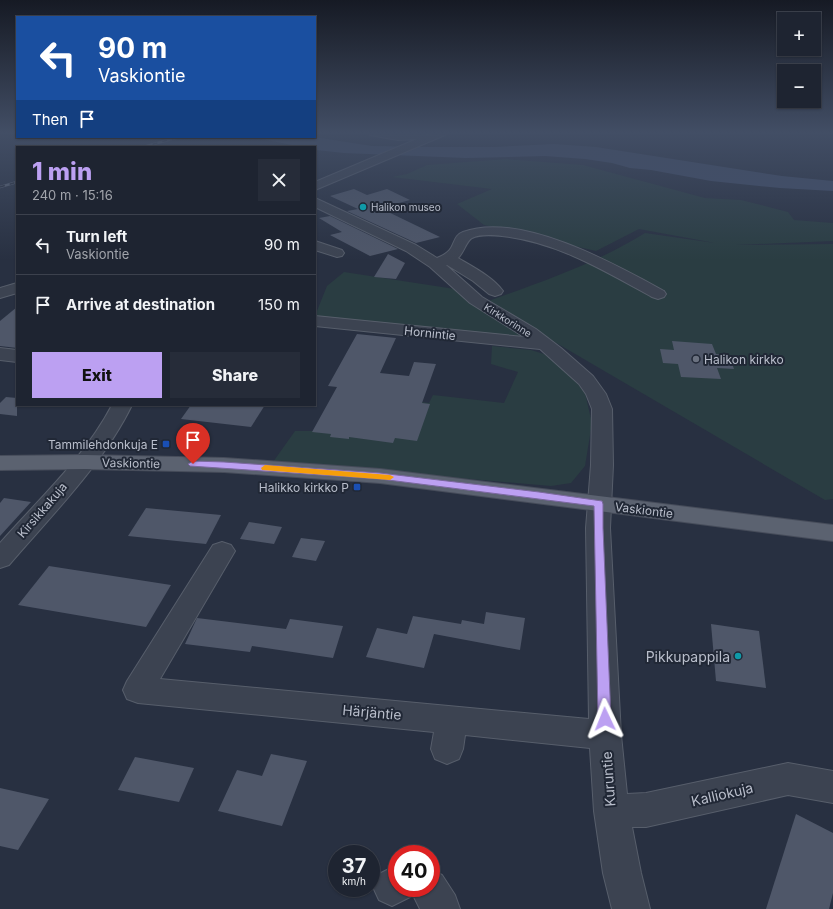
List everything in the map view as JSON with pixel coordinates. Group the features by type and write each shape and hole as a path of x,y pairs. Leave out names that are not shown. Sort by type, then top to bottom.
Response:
{"main road":[{"name":"Vaskiontie","path":"0,463 85,462 224,465 380,476 531,494 833,534"}],"street":[{"path":"316,186 340,175"},
{"name":"Kirkkorinne","path":"316,202 442,262 455,280 476,300 530,333 573,367 586,380 596,394 602,409 602,465 598,504"},
{"path":"442,262 456,252 462,238 469,234 493,232 519,234 549,241 579,252 658,294"},
{"path":"316,245 338,253"},
{"path":"442,262 479,278 494,291"},
{"path":"455,280 479,278"},
{"name":"Hornintie","path":"316,321 545,344"},
{"path":"0,354 16,356"},
{"name":"Kirsikkakuja","path":"0,559 85,462 115,419 122,406"},
{"name":"Kuruntie","path":"598,504 605,735 610,811 622,873 631,909"},
{"name":"Härjäntie","path":"222,551 138,690 449,734 605,735"},
{"name":"Kalliokuja","path":"610,811 646,810 788,779 833,787"},
{"path":"434,897 441,909"}],"green space":[{"path":"400,175 622,175 705,198 741,200 788,212 794,220 833,223 833,241 735,245 833,244 833,499 825,500 486,302 547,280 587,263 645,233 715,243 639,229 596,251 484,225 457,204 492,189 392,177"},
{"path":"344,272 455,289 524,338 316,316 327,286"},
{"path":"492,346 531,350 544,354 569,373 585,393 592,423 585,466 571,483 551,486 273,462 295,431 373,431 386,397 429,403 433,395 504,403 518,372 491,364"}],"water":[{"path":"681,175 778,175 833,181 833,191 780,188 711,181"}],"building":[{"path":"354,189 367,195 387,189 410,200 380,208 440,237 416,243 347,211 358,209 330,196"},
{"path":"330,216 398,249 370,256 330,235 342,232 319,218"},
{"path":"388,254 405,263 396,279 374,277"},
{"path":"16,308 16,348 0,346 0,321"},
{"path":"357,334 396,338 380,373 409,376 414,362 436,364 422,403 430,404 417,441 395,438 393,443 349,437 349,439 330,437 331,434 312,432 337,387 328,386"},
{"name":"Halikon kirkko","path":"672,341 712,344 716,354 729,355 734,369 717,368 721,379 681,377 678,364 663,363 660,349 674,350"},
{"path":"6,397 16,398 17,416 0,414 0,403"},
{"path":"190,406 264,406 251,427 181,419"},
{"path":"4,498 31,502 0,536 0,503"},
{"path":"146,508 221,515 206,544 128,536"},
{"path":"249,522 282,527 274,544 240,539"},
{"path":"301,538 325,541 316,561 292,557"},
{"path":"49,566 171,585 146,627 18,605"},
{"path":"486,612 525,618 520,650 434,634 424,668 366,657 377,628 407,634 413,616 461,624 462,620 484,624"},
{"path":"197,618 286,629 290,619 343,626 333,658 252,646 250,652 185,644"},
{"name":"Pikkupappila","path":"711,624 759,631 766,688 716,681"},
{"path":"271,754 307,761 282,826 218,811 237,770 262,776"},
{"path":"135,757 194,768 179,802 118,790"},
{"path":"0,788 49,799 18,850 0,846"},
{"path":"796,814 833,833 833,893 829,909 766,909"}],"railway":[{"path":"0,187 16,182"}],"slow traffic":[{"path":"265,468 390,477"}],"place":[{"name":"Halikon museo","path":"363,207"},
{"name":"Halikon kirkko","path":"696,359"},
{"name":"Tammilehdonkuja E","path":"166,444"},
{"name":"Halikko kirkko P","path":"357,487"},
{"name":"Pikkupappila","path":"738,656"}],"route":[{"path":"193,464 380,476 539,495 598,504 605,719"}]}
